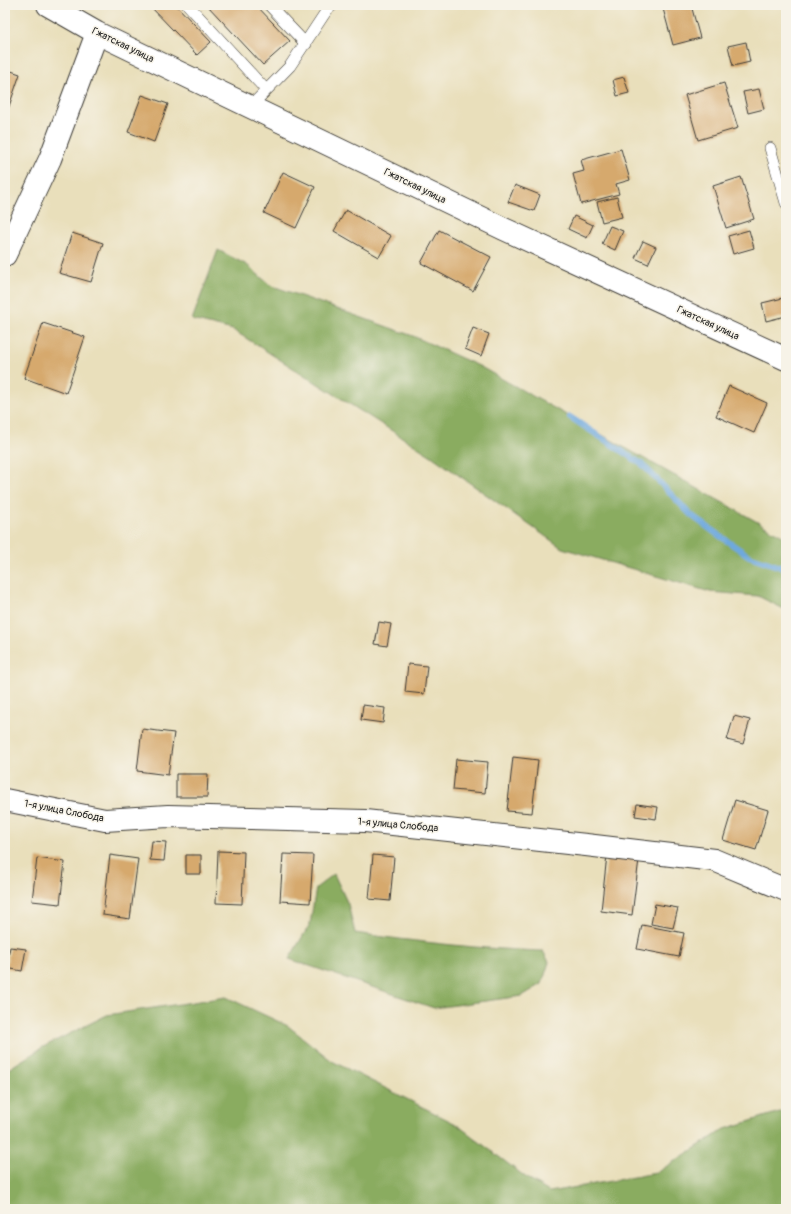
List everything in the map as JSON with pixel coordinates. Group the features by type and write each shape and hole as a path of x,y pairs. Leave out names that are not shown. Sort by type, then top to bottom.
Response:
{"street":[{"name":"Гжатская улица","path":"48,5 97,33 512,232 786,359"},
{"path":"5,255 50,158 97,33"},
{"name":"1-я улица Слобода","path":"5,800 105,820 168,816 365,821 601,846 714,860 786,890"}],"lane":[{"path":"188,5 266,90"},
{"path":"269,5 306,44"},
{"path":"250,106 290,66 331,6"},
{"path":"770,148 786,203"}],"green space":[{"path":"218,250 247,265 270,285 413,336 479,366 786,538 786,610 758,596 710,592 562,548 430,455 233,330 192,320"},
{"path":"334,874 348,904 355,933 449,945 543,951 549,962 542,984 522,996 434,1008 289,959 310,924 316,888"},
{"path":"226,997 288,1026 332,1061 456,1124 528,1179 549,1192 656,1173 725,1129 786,1110 786,1209 5,1209 5,1071 43,1047 107,1015"}],"building":[{"path":"149,5 176,5 211,42 197,55"},
{"path":"207,5 256,5 290,41 263,65"},
{"path":"662,5 691,5 700,38 673,45"},
{"path":"746,42 750,62 733,66 728,46"},
{"path":"5,69 20,74 5,118"},
{"path":"624,77 629,93 617,96 613,80"},
{"path":"724,83 738,128 698,140 685,95"},
{"path":"759,89 764,109 748,113 743,92"},
{"path":"142,95 168,104 154,142 128,132"},
{"path":"621,149 630,180 616,184 619,194 581,204 573,174 584,171 581,160"},
{"path":"283,172 315,187 296,228 264,213"},
{"path":"741,177 754,219 726,228 713,186"},
{"path":"515,185 540,195 534,211 508,202"},
{"path":"617,197 622,217 602,222 597,202"},
{"path":"346,210 391,236 379,257 334,231"},
{"path":"574,216 593,225 587,238 568,229"},
{"path":"610,226 623,231 615,250 602,244"},
{"path":"439,230 491,257 473,291 421,263"},
{"path":"749,230 754,248 733,254 728,236"},
{"path":"72,233 103,243 91,282 59,273"},
{"path":"643,241 656,247 648,264 635,258"},
{"path":"783,298 786,316 766,321 762,303"},
{"path":"43,323 85,337 66,393 24,378"},
{"path":"473,328 489,334 481,356 465,349"},
{"path":"729,386 767,403 754,433 716,416"},
{"path":"379,622 391,624 387,646 375,644"},
{"path":"408,664 427,666 424,694 405,692"},
{"path":"363,705 385,708 383,723 361,720"},
{"path":"734,716 750,720 743,744 727,740"},
{"path":"142,729 174,733 168,775 137,771"},
{"path":"513,757 538,760 532,813 507,811"},
{"path":"456,759 488,762 485,793 453,790"},
{"path":"176,774 208,774 207,797 176,797"},
{"path":"735,800 768,810 756,850 723,840"},
{"path":"637,804 658,807 656,819 635,816"},
{"path":"152,841 166,842 164,861 150,860"},
{"path":"218,851 244,852 242,904 216,903"},
{"path":"283,854 313,855 310,903 280,901"},
{"path":"110,855 138,859 130,919 103,915"},
{"path":"186,855 201,855 201,874 186,874"},
{"path":"373,855 394,857 390,901 369,899"},
{"path":"607,855 639,859 632,915 601,911"},
{"path":"37,858 65,862 60,904 32,901"},
{"path":"655,904 678,908 673,928 651,924"},
{"path":"642,925 684,933 679,957 637,949"},
{"path":"10,947 26,949 22,971 6,968"}],"waterway":[{"path":"570,417 643,465 691,515 717,534 749,556 786,569"}]}
